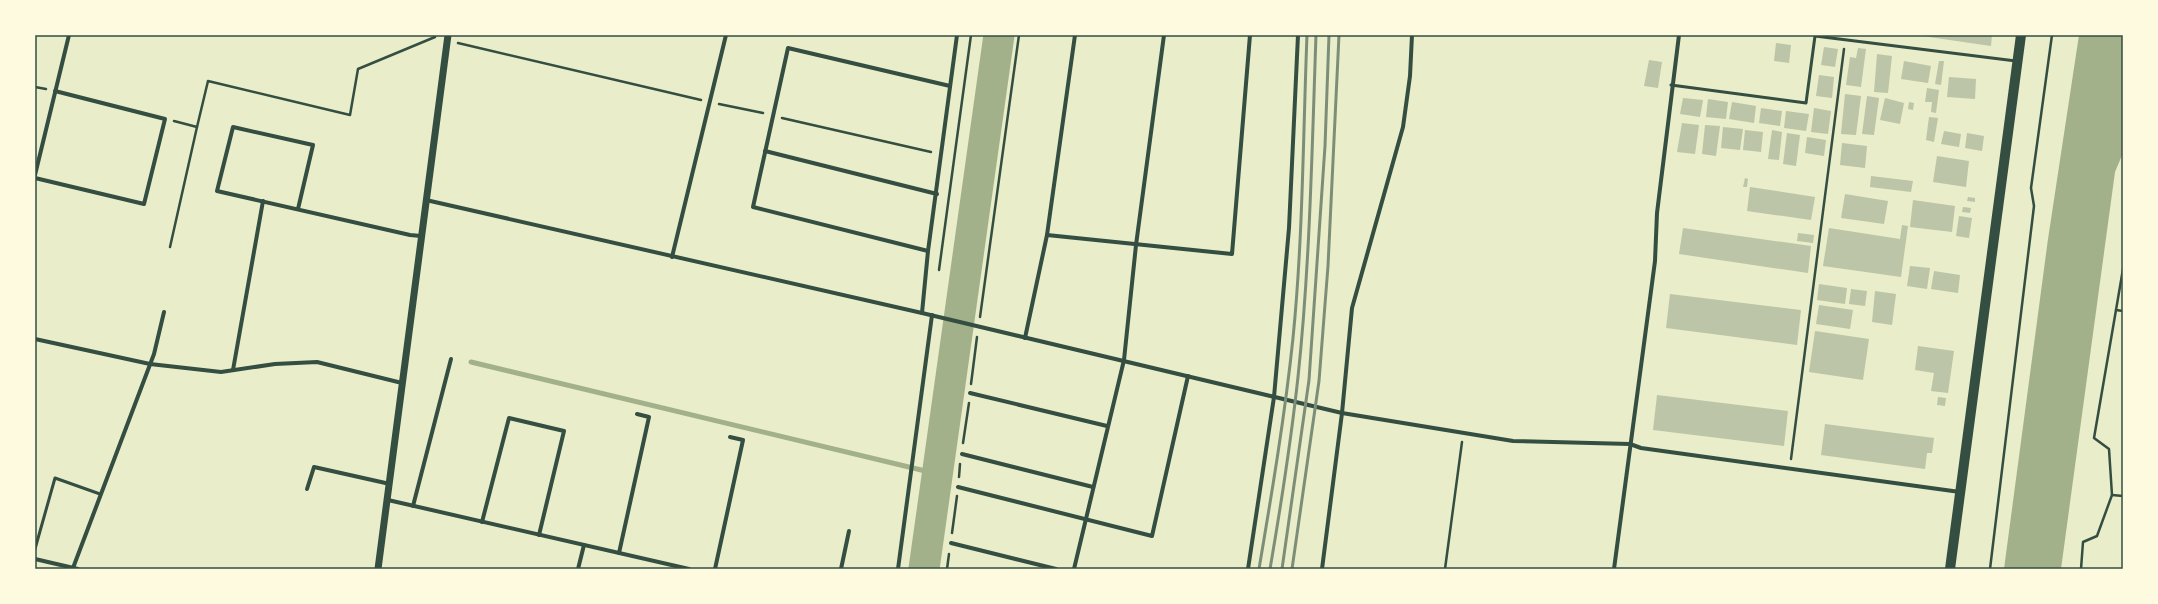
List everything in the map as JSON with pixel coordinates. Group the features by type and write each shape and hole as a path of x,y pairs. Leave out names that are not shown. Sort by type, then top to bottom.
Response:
{"main road":[{"path":"1950,569 2021,35"}],"street":[{"path":"35,175 68,35"},
{"path":"672,257 726,35"},
{"path":"922,313 928,251 937,194 957,35"},
{"path":"1025,338 1047,235 1075,35"},
{"path":"1074,569 1124,360 1136,245 1164,35"},
{"path":"1047,235 1232,254 1250,35"},
{"path":"1248,569 1274,397 1289,228 1298,35"},
{"path":"1322,569 1342,413 1352,308 1402,127 1410,76 1412,35"},
{"path":"1614,569 1655,261 1657,213 1678,35"},
{"path":"378,569 448,38"},
{"path":"928,251 753,207 788,48 950,86"},
{"path":"35,178 144,204 165,119 55,91"},
{"path":"298,209 313,145 233,127 217,191 263,201 298,209 421,236"},
{"path":"765,151 937,194"},
{"path":"426,200 922,313 1342,413 1513,441 1630,444 1641,448 1961,492"},
{"path":"232,370 263,201"},
{"path":"73,568 150,364 164,312"},
{"path":"898,569 932,316"},
{"path":"35,339 150,364 221,372 274,364 316,362 402,383"},
{"path":"413,506 450,359"},
{"path":"958,486 1152,536 1188,376"},
{"path":"970,393 1107,426"},
{"path":"619,553 649,417 638,414"},
{"path":"482,522 509,418 564,432 539,535"},
{"path":"715,569 742,440 730,437"},
{"path":"962,454 1093,487"},
{"path":"307,489 314,467 390,484"},
{"path":"388,500 619,553 670,567 689,569"},
{"path":"841,569 850,531"},
{"path":"951,543 1056,569"},
{"path":"578,569 584,545"},
{"path":"35,559 78,569"}],"lane":[{"path":"1672,85 1806,103 1815,36 2018,61"},
{"path":"35,549 54,478 100,494"}],"path":[{"path":"938,272 970,35"},
{"path":"947,569 977,327 1019,35"},
{"path":"1990,569 2034,206 2031,188 2052,35"},
{"path":"170,247 208,81 350,115 358,69 435,37"},
{"path":"448,38 710,102 941,154"},
{"path":"1790,468 1845,40"},
{"path":"165,119 197,127"},
{"path":"2081,569 2083,542 2097,536 2112,495 2109,449 2094,438 2123,269"},
{"path":"2116,310 2123,311"},
{"path":"1445,569 1463,433"},
{"path":"2112,495 2123,496"}],"shaded area":[{"path":"2079,35 2123,35 2123,153 2115,172 2061,569 2004,569 2048,239"}],"building":[{"path":"1915,35 1992,35 1991,46"},
{"path":"1776,43 1791,45 1789,63 1774,61"},
{"path":"1824,47 1838,49 1835,67 1821,65"},
{"path":"1858,48 1866,49 1861,87 1846,85 1850,57 1856,58"},
{"path":"1877,54 1892,56 1888,93 1874,92"},
{"path":"1649,60 1662,62 1658,88 1644,86"},
{"path":"1904,61 1931,66 1928,83 1901,79"},
{"path":"1939,61 1944,61 1941,85 1935,84"},
{"path":"1819,75 1834,77 1832,98 1816,96"},
{"path":"1949,77 1976,79 1975,99 1947,97"},
{"path":"1927,88 1939,90 1936,113 1931,112 1932,102 1925,102"},
{"path":"1845,94 1861,96 1856,135 1841,134"},
{"path":"1867,96 1879,98 1874,135 1862,134"},
{"path":"1683,98 1703,100 1700,117 1680,114"},
{"path":"1885,98 1904,103 1900,124 1880,120"},
{"path":"1708,99 1728,102 1726,119 1706,117"},
{"path":"1732,102 1756,106 1754,123 1729,119"},
{"path":"1909,102 1914,103 1913,110 1908,109"},
{"path":"1761,108 1782,111 1780,126 1759,123"},
{"path":"1814,108 1831,111 1828,134 1811,132"},
{"path":"1786,111 1809,114 1806,131 1784,128"},
{"path":"1929,117 1938,118 1934,142 1926,140"},
{"path":"1682,123 1699,125 1695,154 1677,152"},
{"path":"1705,125 1720,126 1716,156 1702,154"},
{"path":"1723,127 1743,129 1740,150 1721,148"},
{"path":"1745,130 1763,132 1761,152 1743,150"},
{"path":"1772,130 1782,132 1779,160 1768,159"},
{"path":"1944,131 1961,134 1959,147 1941,144"},
{"path":"1787,133 1800,135 1796,166 1783,164"},
{"path":"1967,133 1984,136 1982,151 1965,148"},
{"path":"1807,137 1826,140 1824,156 1805,153"},
{"path":"1842,143 1867,146 1865,168 1840,165"},
{"path":"1937,156 1969,161 1966,187 1933,182"},
{"path":"1871,176 1913,181 1911,192 1870,187"},
{"path":"1745,178 1748,179 1747,187 1743,187"},
{"path":"1750,187 1815,197 1811,220 1747,211"},
{"path":"1845,194 1888,201 1884,224 1841,218"},
{"path":"1968,197 1975,198 1975,202 1967,201"},
{"path":"1913,200 1955,206 1952,232 1910,227"},
{"path":"1963,207 1971,208 1970,213 1962,212"},
{"path":"1959,216 1972,218 1969,238 1956,236"},
{"path":"1902,225 1908,226 1901,277 1823,266 1829,228 1900,239"},
{"path":"1683,228 1811,246 1808,273 1679,254"},
{"path":"1798,233 1814,235 1813,243 1797,241"},
{"path":"1910,266 1930,268 1927,289 1907,286"},
{"path":"1934,271 1960,275 1958,293 1931,289"},
{"path":"1819,284 1847,288 1845,304 1817,300"},
{"path":"1851,289 1867,291 1865,306 1849,304"},
{"path":"1875,291 1896,294 1892,325 1872,322"},
{"path":"1670,294 1801,310 1797,345 1666,328"},
{"path":"1819,305 1853,310 1850,329 1816,324"},
{"path":"1815,331 1869,339 1863,380 1809,372"},
{"path":"1918,346 1954,351 1948,393 1931,391 1934,373 1915,370"},
{"path":"1657,395 1788,411 1784,446 1653,430"},
{"path":"1938,397 1946,398 1945,406 1937,405"},
{"path":"1825,424 1934,438 1932,453 1927,453 1925,469 1821,455"}],"waterway":[{"path":"924,569 999,35"},
{"path":"471,362 938,474"}],"railway":[{"path":"1259,569 1282,425 1293,338 1301,225 1307,35"},
{"path":"1270,569 1289,449 1302,335 1310,206 1316,35"},
{"path":"1282,569 1309,380 1325,146 1329,35"},
{"path":"1292,569 1319,381 1328,266 1339,35"}]}
